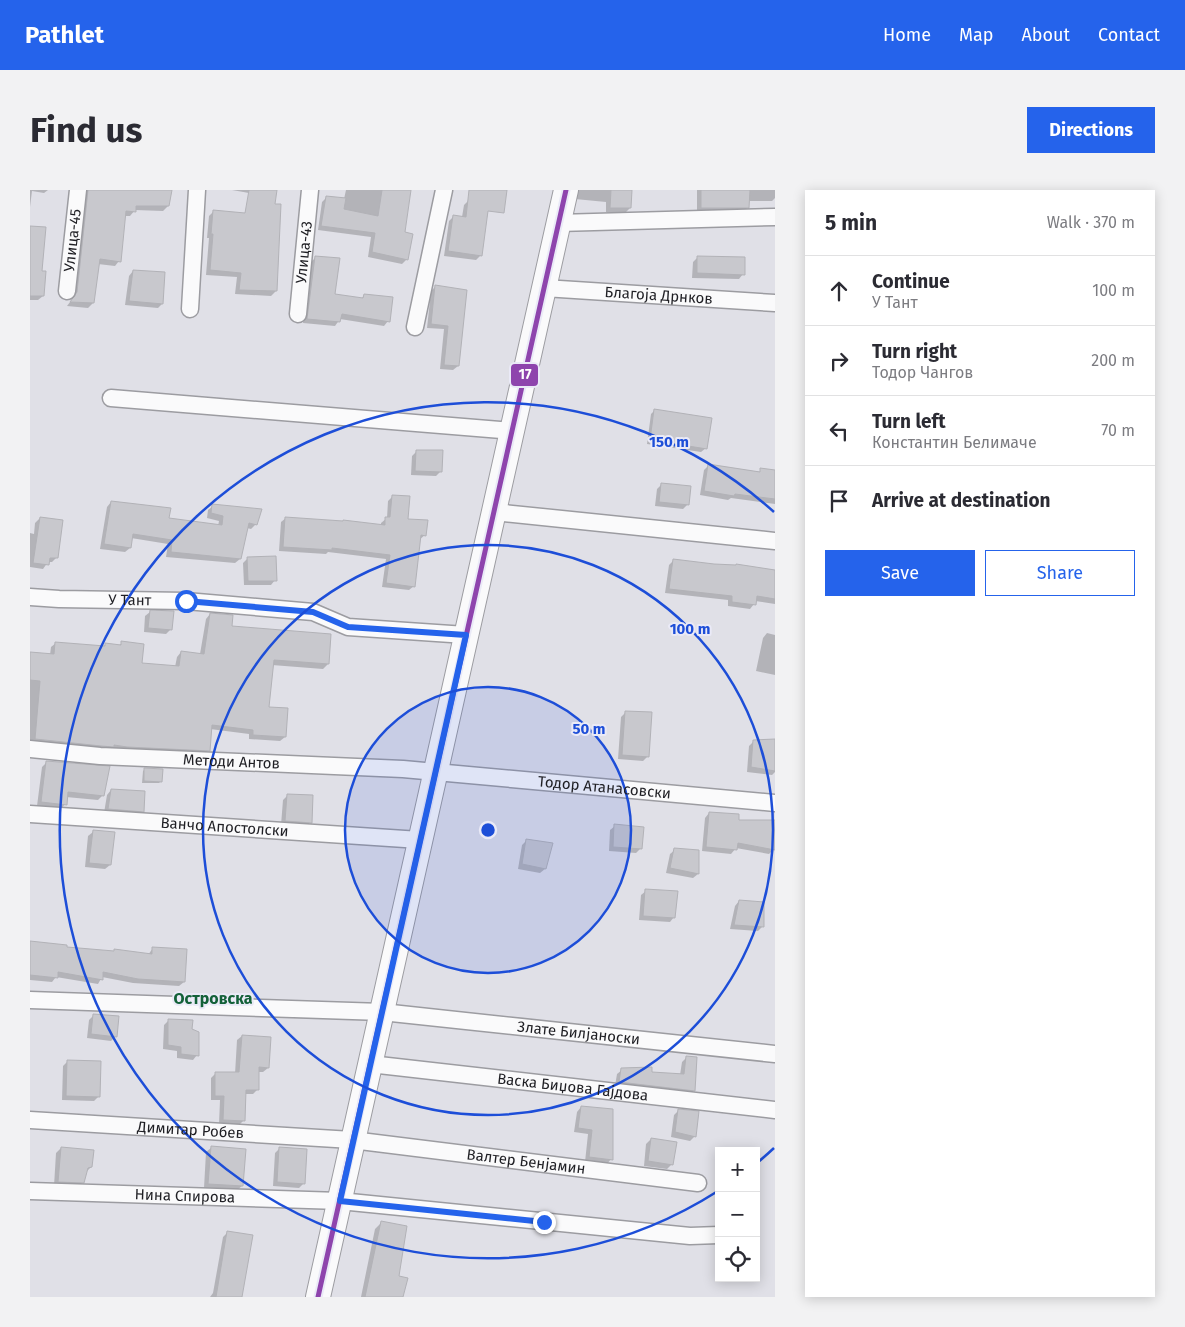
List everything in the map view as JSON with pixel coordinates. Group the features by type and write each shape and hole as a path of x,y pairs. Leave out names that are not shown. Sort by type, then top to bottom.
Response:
{"street":[{"name":"Улица-45","path":"67,291 78,190"},
{"path":"190,309 197,190"},
{"name":"Улица-43","path":"298,314 310,190"},
{"path":"415,327 444,190"},
{"path":"318,1297 566,190"},
{"path":"558,223 775,217"},
{"name":"Благоја Дрнков","path":"544,288 775,303"},
{"path":"111,398 512,431"},
{"path":"494,512 775,541"},
{"name":"У Тант","path":"30,597 206,603 313,612 348,627 466,635"},
{"name":"Методи Антов","path":"30,749 100,756 393,769 435,773"},
{"name":"Тодор Атанасовски","path":"435,773 775,803"},
{"name":"Ванчо Апостолски","path":"30,814 420,840"},
{"name":"Злате Билјаноски","path":"30,1000 382,1012 775,1054"},
{"name":"Васка Биџова Гајдова","path":"370,1064 775,1110"},
{"path":"750,1108 775,1121"},
{"name":"Димитар Робев","path":"30,1120 352,1140"},
{"name":"Валтер Бенјамин","path":"352,1140 698,1183"},
{"name":"Нина Спирова","path":"30,1191 340,1201 690,1236 715,1235"}],"building":[{"path":"88,190 172,190 169,206 136,206 136,212 126,211 121,262 100,259 94,303 70,302 77,292"},
{"path":"249,190 277,190 275,204 281,204 277,291 239,290 241,273 210,270 213,210 245,213"},
{"path":"382,190 411,190 405,232 413,234 408,260 372,252 375,233 321,226 326,196 346,198 344,209 378,216"},
{"path":"469,190 507,190 504,213 488,211 482,256 448,251 453,215 466,217"},
{"path":"611,190 632,190 631,208 610,208"},
{"path":"701,190 750,190 749,208 701,208"},
{"path":"30,226 46,227 42,271 46,271 44,296 30,296"},
{"path":"315,256 340,258 335,294 363,298 364,294 393,297 390,322 342,314 340,322 307,319"},
{"path":"697,256 745,257 745,275 697,273"},
{"path":"133,270 165,272 163,304 129,301"},
{"path":"435,285 467,290 459,366 444,365 448,326 431,324"},
{"path":"654,409 712,418 707,449 650,440"},
{"path":"416,450 443,450 442,472 415,471"},
{"path":"708,464 760,472 760,468 775,470 775,499 735,494 734,496 704,491"},
{"path":"661,483 691,486 689,505 659,502"},
{"path":"392,495 410,496 408,519 428,520 426,536 421,535 415,587 386,583 390,555 332,548 332,550 283,547 285,517 343,520 385,525 385,517 390,517"},
{"path":"111,501 171,508 169,518 222,525 223,516 211,513 212,504 262,509 257,525 249,523 241,559 171,552 172,540 133,534 131,548 104,544"},
{"path":"40,517 63,520 58,558 50,558 49,565 33,563"},
{"path":"276,556 277,581 248,581 247,557"},
{"path":"673,559 714,564 736,564 775,570 775,599 757,596 756,605 732,602 732,596 669,589"},
{"path":"150,610 174,611 172,630 148,628"},
{"path":"210,613 233,615 232,626 331,634 329,664 274,660 269,707 288,708 286,737 253,735 253,730 212,725 210,751 114,745 114,747 35,739 40,681 30,680 30,652 54,654 55,642 105,646 105,643 121,645 121,641 144,644 142,663 179,666 181,651 204,654"},
{"path":"625,711 652,712 649,757 622,755"},
{"path":"775,739 775,771 751,767 753,740"},
{"path":"46,761 110,766 104,796 68,792 67,805 41,802"},
{"path":"144,768 163,769 162,782 144,781"},
{"path":"111,789 145,791 144,812 108,809"},
{"path":"287,794 313,795 312,823 285,821"},
{"path":"709,812 739,814 739,820 775,820 775,850 738,843 737,850 706,847"},
{"path":"614,824 644,827 642,849 613,847"},
{"path":"93,830 115,832 111,865 89,863"},
{"path":"526,839 553,843 546,869 522,864"},
{"path":"674,848 699,850 699,874 670,868"},
{"path":"645,889 678,891 675,918 643,916"},
{"path":"739,900 764,902 764,927 734,925"},
{"path":"30,941 67,945 67,947 114,951 114,949 152,954 152,947 187,949 185,982 138,979 103,972 103,980 58,972 58,978 30,975"},
{"path":"93,1014 119,1016 117,1037 91,1034"},
{"path":"168,1019 193,1020 192,1029 199,1032 199,1056 181,1054 181,1047 168,1045"},
{"path":"242,1035 271,1037 269,1068 259,1067 259,1090 246,1090 245,1121 223,1120 224,1096 215,1096 215,1072 239,1072"},
{"path":"686,1056 697,1057 695,1091 619,1082 621,1068 652,1067 652,1072 684,1074"},
{"path":"67,1060 101,1061 100,1097 66,1096"},
{"path":"581,1106 613,1109 613,1160 589,1157 592,1130 578,1128"},
{"path":"678,1109 699,1111 696,1137 675,1132"},
{"path":"651,1138 677,1142 673,1165 648,1161"},
{"path":"211,1146 246,1149 243,1186 208,1184"},
{"path":"61,1147 94,1150 92,1167 88,1168 84,1183 58,1182"},
{"path":"279,1147 307,1149 305,1184 277,1182"},
{"path":"381,1221 407,1226 399,1276 408,1278 403,1297 365,1297"},
{"path":"227,1231 253,1235 242,1297 216,1297"}],"transit line":[{"name":"17","path":"318,1297 566,190"}],"district":[{"name":"Островска","path":"213,998"}],"route":[{"path":"186,601 313,612 348,627 466,635 352,1140 340,1201 544,1222"}]}
